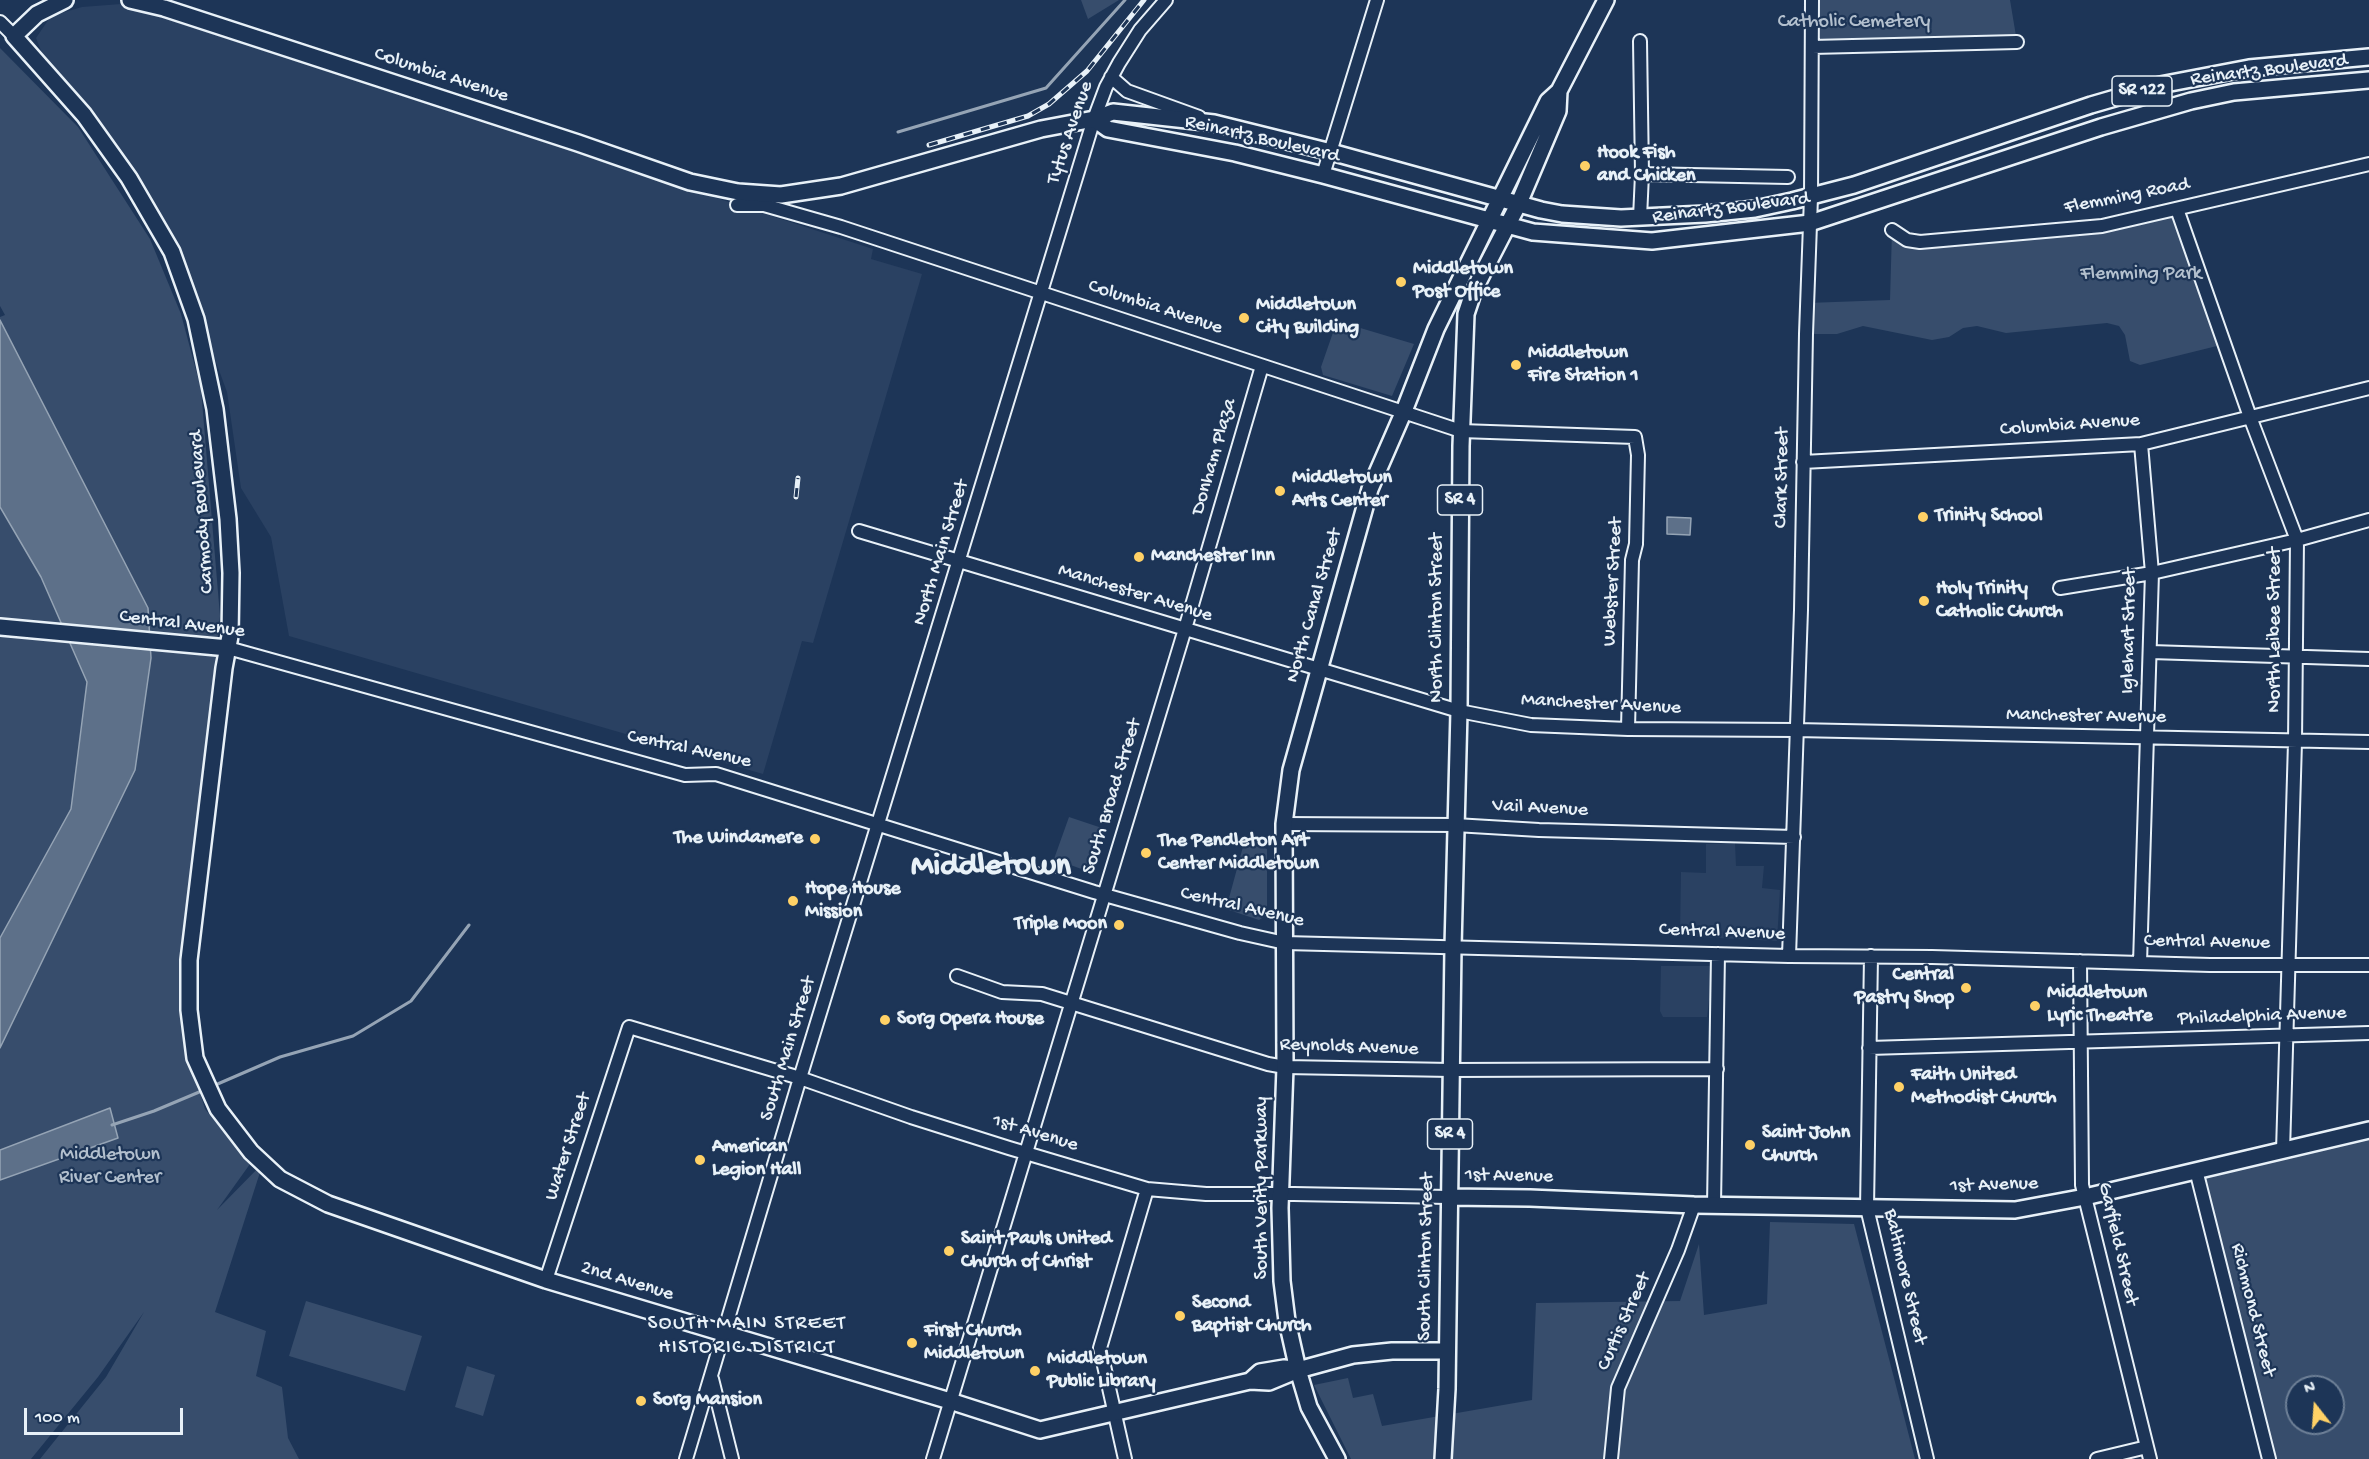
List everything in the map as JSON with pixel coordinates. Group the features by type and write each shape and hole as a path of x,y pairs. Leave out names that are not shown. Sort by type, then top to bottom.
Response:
{"main road":[{"path":"14,36 37,14 65,0"},
{"name":"Columbia Avenue","path":"130,0 175,11 578,143 738,199"},
{"name":"SR 4","path":"1500,198 1548,101 1559,91 1606,0"},
{"name":"Carmody Boulevard","path":"14,36 84,115 129,178 172,252 196,319 215,409 228,519 231,596 228,648 189,960 189,1010 195,1058 218,1109 251,1152"},
{"name":"Reinartz Boulevard","path":"738,199 834,188 904,170 1041,129 1094,119 1113,112 1214,123 1562,214 1640,218 1755,209 1811,197 1939,158 2091,105 2160,86 2249,68 2327,59 2369,57"},
{"name":"Reinartz Boulevard","path":"1094,119 1108,129 1234,153 1533,232 1652,241 1810,223 2169,106 2234,92 2369,80"},
{"name":"SR 4","path":"1506,226 1519,203 1558,111 1559,91"},
{"name":"North Canal Street","path":"1285,943 1284,824 1291,770 1370,489 1436,329 1500,198"},
{"name":"North Clinton Street","path":"1453,947 1459,711 1461,431 1468,306 1506,226"},
{"name":"Central Avenue","path":"0,627 228,648"},
{"name":"South Verity Parkway","path":"1285,943 1282,1281 1287,1321 1309,1407 1337,1459"},
{"name":"South Clinton Street","path":"1443,1459 1447,1389 1453,947"},
{"name":"1st Avenue","path":"1448,1197 1694,1205 2015,1210 2085,1197 2369,1130"},
{"name":"2nd Avenue","path":"251,1152 279,1179 328,1204 546,1280 1040,1430 1250,1381 1260,1372 1284,1368 1298,1370 1366,1353 1447,1351"}],"street":[{"name":"Tytus Avenue","path":"1042,293 1094,119 1111,77 1140,30 1166,0"},
{"path":"1323,175 1377,0"},
{"name":"Clark Street","path":"1789,956 1811,197 1812,0"},
{"name":"Carmody Boulevard","path":"0,22 14,36"},
{"path":"1640,218 1641,41"},
{"path":"1812,47 2017,42"},
{"path":"1111,77 1127,91 1214,123"},
{"name":"Flemming Road","path":"1892,231 1907,240 1920,242 2102,226 2369,164"},
{"path":"1642,174 1788,177"},
{"name":"Columbia Avenue","path":"738,199 842,227 1461,431 1635,437"},
{"name":"North Leibee Street","path":"2177,209 2250,417 2297,540 2295,742 2283,1151"},
{"name":"North Main Street","path":"879,824 1042,293"},
{"name":"Donham Plaza","path":"1185,629 1262,366"},
{"name":"Columbia Avenue","path":"1803,462 2141,444 2369,388"},
{"name":"Webster Street","path":"1628,729 1632,560 1636,544 1638,455 1635,437"},
{"name":"Iglehart Street","path":"2140,963 2152,573 2141,444"},
{"path":"2060,588 2152,573 2297,540 2369,520"},
{"name":"Manchester Avenue","path":"859,531 1459,711 1531,725 1628,729 1796,730 2369,742"},
{"name":"South Broad Street","path":"933,1459 1185,629"},
{"name":"Central Avenue","path":"228,648 685,775 716,774 1103,894 1239,933 1285,943 1789,956 2369,965"},
{"path":"2151,652 2369,659"},
{"name":"South Main Street","path":"686,1459 879,824"},
{"name":"Vail Avenue","path":"1284,824 1455,825 1539,830 1794,837"},
{"path":"1714,1205 1718,954"},
{"name":"Baltimore Street","path":"1871,956 1867,1208 1927,1459"},
{"name":"Garfield Street","path":"2080,961 2082,1185 2149,1453"},
{"name":"Reynolds Avenue","path":"957,976 1002,992 1042,994 1268,1064 1285,1067 1451,1070 1717,1069"},
{"name":"1st Avenue","path":"629,1027 800,1078 911,1117 1147,1189 1206,1194 1448,1197"},
{"name":"Water Street","path":"546,1280 629,1027"},
{"name":"Philadelphia Avenue","path":"1869,1048 2369,1033"},
{"name":"Richmond Street","path":"2196,1170 2269,1459"},
{"path":"1125,1459 1100,1348 1147,1189"},
{"name":"Curtis Street","path":"1611,1459 1618,1388 1678,1250 1694,1205"},
{"path":"712,1377 732,1459"},
{"path":"2097,1459 2149,1453"}],"shaded area":[{"path":"121,4 873,249 871,259 922,274 813,643 802,641 763,774 289,636 271,537 241,488 227,392 189,289 138,183 44,58 36,38 51,16 82,7"},
{"path":"0,320 148,608 151,658 135,770 0,1048 0,938 71,809 87,682 41,577 0,507"},
{"path":"1667,517 1691,518 1690,535 1667,534"},
{"path":"1735,843 1736,866 1764,866 1762,888 1780,890 1777,941 1680,936 1681,872 1706,873 1706,844"},
{"path":"1661,966 1713,966 1714,998 1709,1001 1707,1017 1663,1017 1660,1011"},
{"path":"110,1108 118,1138 0,1180 0,1150"}],"green space":[{"path":"1081,0 1119,0 1088,19"},
{"name":"Catholic Cemetery","path":"1812,0 2010,0 2017,42 1812,47"},
{"name":"Middletown River Center","path":"0,48 78,127 150,239 181,314 201,389 220,616 181,974 184,1040 205,1109 250,1164 217,1210 263,1163 215,1312 266,1331 256,1376 282,1387 288,1438 299,1459 40,1459 106,1377 144,1312 98,1377 31,1459 0,1459 0,317 5,315 0,306"},
{"name":"Flemming Park","path":"2177,209 2225,344 2140,365 2130,361 2125,335 2119,326 2107,323 2006,333 1977,326 1963,328 1949,337 1932,340 1863,326 1837,334 1806,334 1807,303 1890,300 1892,230 1907,240 2101,226"},
{"path":"1337,321 1414,344 1392,396 1323,375 1321,367"},
{"path":"1069,817 1102,828 1087,871 1054,859"},
{"path":"1244,843 1267,849 1267,915 1259,920 1226,909"},
{"path":"2369,1130 2369,1459 2269,1459 2196,1170"},
{"path":"1770,1222 1854,1224 1915,1459 1351,1459 1314,1385 1348,1378 1353,1398 1373,1394 1382,1426 1532,1400 1536,1303 1680,1301 1699,1244 1704,1315 1767,1304"},
{"path":"306,1301 422,1336 405,1391 289,1356"},
{"path":"467,1366 495,1375 483,1416 455,1407"}],"waterway":[{"path":"898,132 1046,88 1125,0"},
{"path":"213,1086 280,1057 353,1036 411,1001 469,925"},
{"path":"112,1125 154,1111 204,1090"}],"railway":[{"path":"929,145 1028,116 1049,104 1087,71 1144,0"},
{"path":"796,497 798,478"}],"place":[{"name":"Hook Fish and Chicken","path":"1585,166"},
{"name":"Middletown Post Office","path":"1401,282"},
{"name":"Middletown City Building","path":"1244,318"},
{"name":"Middletown Fire Station 1","path":"1516,365"},
{"name":"Middletown Arts Center","path":"1280,491"},
{"name":"Trinity School","path":"1923,517"},
{"name":"Manchester Inn","path":"1139,557"},
{"name":"Holy Trinity Catholic Church","path":"1924,601"},
{"name":"The Windamere","path":"815,839"},
{"name":"The Pendleton Art Center Middletown","path":"1146,853"},
{"name":"Hope House Mission","path":"793,901"},
{"name":"Triple Moon","path":"1119,925"},
{"name":"Central Pastry Shop","path":"1966,988"},
{"name":"Middletown Lyric Theatre","path":"2035,1006"},
{"name":"Sorg Opera House","path":"885,1020"},
{"name":"Faith United Methodist Church","path":"1899,1087"},
{"name":"Saint John Church","path":"1750,1145"},
{"name":"American Legion Hall","path":"700,1160"},
{"name":"Saint Pauls United Church of Christ","path":"949,1251"},
{"name":"Second Baptist Church","path":"1180,1316"},
{"name":"First Church Middletown","path":"912,1343"},
{"name":"Middletown Public Library","path":"1035,1371"},
{"name":"Sorg Mansion","path":"641,1401"}],"district":[{"name":"Middletown","path":"991,868"},
{"name":"SOUTH MAIN STREET HISTORIC DISTRICT","path":"747,1337"}]}
